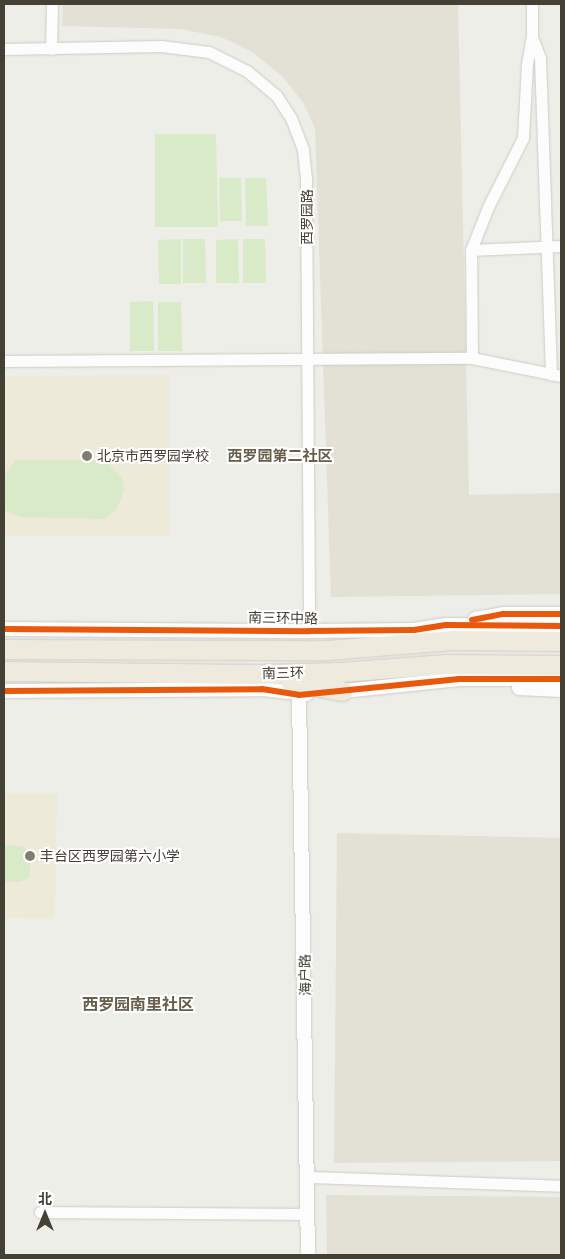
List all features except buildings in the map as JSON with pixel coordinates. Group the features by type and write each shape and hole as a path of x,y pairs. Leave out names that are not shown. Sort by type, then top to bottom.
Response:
{"highway":[{"path":"414,630 449,633"},
{"name":"南三环","path":"4,649 327,650 449,633 561,641"},
{"path":"459,679 483,665"},
{"name":"南三环","path":"4,672 255,674 483,665 561,665"},
{"path":"255,674 342,691"}],"street":[{"path":"51,49 52,4"},
{"path":"472,358 471,250 488,207 523,138 527,64 532,38 532,4"},
{"path":"4,361 472,358 556,376 544,247 540,58 532,38"},
{"name":"西罗园路","path":"4,49 161,46 209,52 247,71 276,95 291,118 303,150 308,359 309,631"},
{"path":"471,250 561,246"},
{"path":"449,633 503,614 561,614"},
{"path":"449,633 561,626"},
{"name":"南三环中路","path":"4,629 414,630"},
{"path":"403,685 459,679 561,679"},
{"path":"4,691 262,689 299,695 372,686 403,685 561,690"},
{"name":"海户路","path":"299,695 308,1255"},
{"path":"308,1177 561,1186"},
{"path":"40,1212 308,1214"}],"shaded area":[{"path":"63,4 458,4 469,495 561,493 561,594 331,597 315,129 304,104 283,77 252,52 221,37 180,29 62,26"},
{"name":"北京市西罗园学校","path":"169,375 170,536 4,536 4,376"},
{"name":"丰台区西罗园第六小学","path":"4,793 57,793 55,919 4,918"},
{"path":"337,833 561,838 561,1161 334,1163"},
{"path":"326,1195 561,1197 561,1255 327,1255"}],"green space":[{"path":"155,134 216,134 218,227 155,227"},
{"path":"219,178 241,178 242,221 220,221"},
{"path":"245,178 266,178 268,226 246,226"},
{"path":"181,239 181,284 159,284 158,240"},
{"path":"183,239 205,239 206,283 183,283"},
{"path":"238,239 239,283 216,283 216,240"},
{"path":"243,239 265,239 266,283 243,283"},
{"path":"153,301 154,351 130,351 130,302"},
{"path":"158,302 181,302 182,351 158,351"},
{"path":"16,460 106,460 122,479 124,490 117,509 104,519 20,517 6,511 4,506 4,475"},
{"path":"4,845 22,846 30,853 30,877 20,882 4,881"}],"cycle path":[{"path":"472,620 503,614 561,614"},
{"path":"4,629 309,631 414,630 446,625 561,626"},
{"path":"4,691 262,689 299,695 459,679 561,679"}],"place":[{"name":"北京市西罗园学校","path":"87,456"},
{"name":"丰台区西罗园第六小学","path":"30,856"}],"district":[{"name":"西罗园第二社区","path":"280,456"},
{"name":"西罗园南里社区","path":"138,1005"}]}
